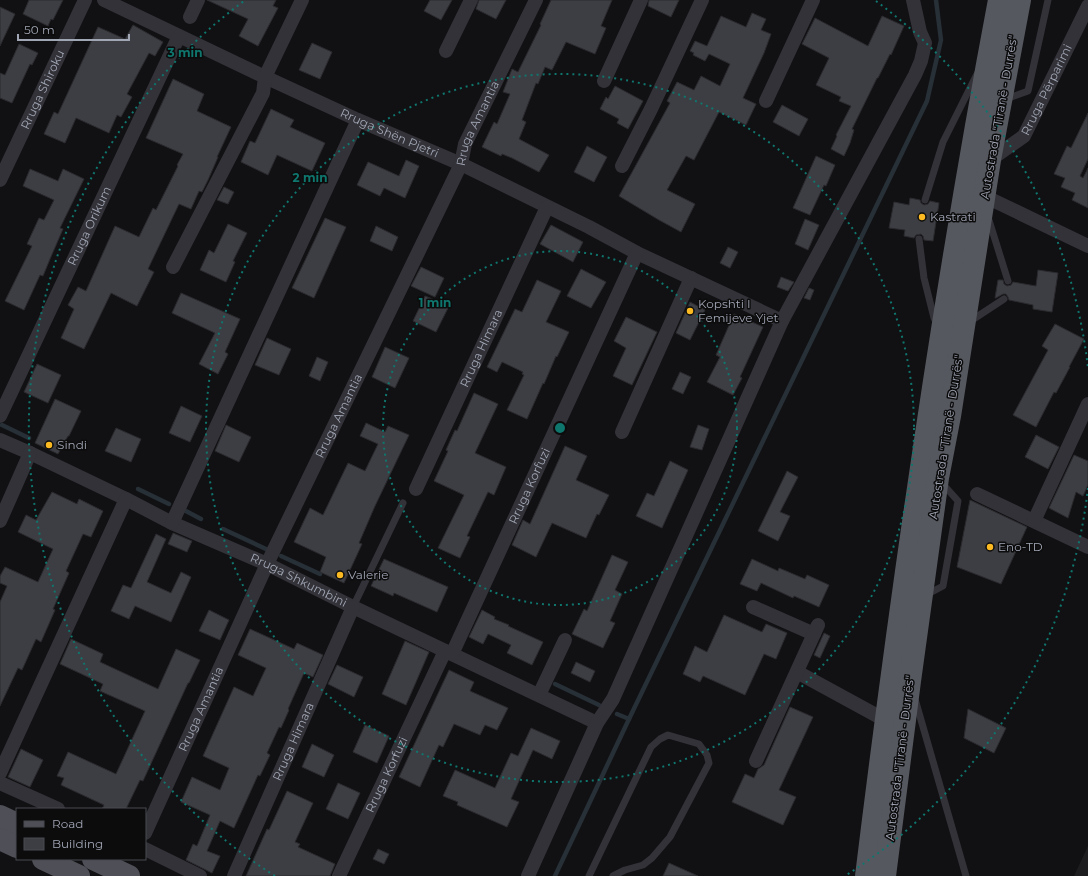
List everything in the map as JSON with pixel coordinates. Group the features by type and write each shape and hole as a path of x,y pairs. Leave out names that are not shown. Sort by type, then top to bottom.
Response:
{"highway":[{"name":"Autostrada \"Tiranë - Durrës\"","path":"866,876 885,720 941,331 963,196 999,0"},
{"name":"Autostrada \"Tiranë - Durrës\"","path":"885,876 938,478 950,416 990,160 1020,0"},
{"path":"861,876 872,826"}],"main road":[{"path":"0,816 16,824"},
{"path":"0,839 16,847"},
{"path":"45,860 79,876"},
{"path":"94,860 129,876"}],"street":[{"name":"Rruga Shiroku","path":"0,180 85,0"},
{"name":"Rruga Shën Pjetri","path":"104,0 264,77 358,120 461,164 637,253 782,321"},
{"path":"190,17 198,0"},
{"path":"173,267 263,93 264,77 302,0"},
{"path":"446,51 471,0"},
{"name":"Rruga Amantia","path":"146,831 267,564 461,164 465,144 536,0"},
{"path":"604,81 641,0"},
{"path":"622,166 651,109 702,0"},
{"path":"766,101 813,0"},
{"path":"528,876 597,723 613,699 782,321 918,68 925,43 920,32 912,0"},
{"name":"Rruga Përparimi","path":"990,160 1024,136 1088,6"},
{"name":"Rruga Orikum","path":"0,416 179,36"},
{"path":"172,523 358,120"},
{"path":"984,198 1088,246"},
{"name":"Rruga Himara","path":"416,489 547,207"},
{"name":"Rruga Korfuzi","path":"339,876 449,653 637,253"},
{"path":"622,432 691,278"},
{"path":"1034,521 1088,404"},
{"name":"Rruga Shkumbini","path":"0,440 126,499 172,523 267,564 353,608 597,723"},
{"path":"0,521 30,453"},
{"path":"977,494 1088,546"},
{"path":"0,773 126,499"},
{"path":"753,607 816,629 798,672 756,761"},
{"name":"Rruga Himara","path":"234,876 353,608"},
{"path":"539,695 565,640"},
{"path":"798,672 885,720"},
{"path":"0,783 56,808"},
{"path":"146,849 200,876"}],"lane":[{"path":"1002,100 1028,91 1048,0"},
{"path":"925,200 943,142 989,49"},
{"path":"984,198 1008,281"},
{"path":"918,239 924,278 934,318 941,331"},
{"path":"963,326 1004,299"},
{"path":"353,608 403,503"},
{"path":"910,681 966,876"},
{"path":"589,876 651,747 660,739 668,735 699,744 707,756 709,763 670,837 652,858 643,865 625,870 613,876"}],"shaded area":[{"path":"1088,846 1088,876 1074,876"}],"building":[{"path":"29,0 63,0 53,20 51,19 48,26 23,14"},
{"path":"207,0 276,0 273,6 278,8 258,46 239,36 248,19"},
{"path":"430,0 452,0 441,20 424,11"},
{"path":"479,0 506,0 496,19 476,9"},
{"path":"551,0 612,0 601,26 606,28 595,54 566,42 552,70 545,67 538,84 536,83 522,120 526,122 519,139 549,155 539,172 512,158 502,154 501,156 482,147 494,122 497,124 510,94 503,92 512,69 518,72 541,25 540,24"},
{"path":"649,0 679,0 671,17 648,6"},
{"path":"0,7 15,14 0,46"},
{"path":"752,13 766,19 761,30 771,34 764,53 743,98 756,104 746,125 719,112 694,160 686,156 667,190 695,204 681,232 619,196 670,103 667,101 677,82 694,90 701,76 720,86 730,64 709,54 705,61 693,55 694,53 690,51 695,41 707,46 721,16 746,27"},
{"path":"882,16 904,26 891,55 890,54 877,78 852,129 854,130 844,156 831,149 837,136 836,135 851,106 839,101 841,97 816,85 829,58 802,44 815,18 868,46"},
{"path":"133,25 163,42 155,56 149,53 127,94 132,97 121,117 117,115 109,133 76,118 65,143 44,134 54,112 58,114 98,27 125,39"},
{"path":"312,43 332,52 320,79 299,70"},
{"path":"19,44 38,53 32,65 30,64 12,103 0,98 0,73 5,75"},
{"path":"173,79 204,94 197,111 231,127 208,180 202,192 199,191 191,209 179,204 148,269 154,272 137,306 111,293 84,349 61,338 74,309 68,305 78,287 86,291 115,226 139,237 153,208 156,210 183,154 146,138"},
{"path":"615,86 643,101 628,129 617,123 619,119 600,109 606,97 608,99"},
{"path":"782,105 808,119 799,136 773,122"},
{"path":"271,109 294,120 290,127 325,143 312,171 277,155 268,175 241,162 250,141 255,143"},
{"path":"1088,113 1088,159 1080,176 1083,178 1088,168 1088,208 1072,200 1075,193 1061,187 1065,178 1054,174 1067,146 1071,148"},
{"path":"587,146 607,157 594,182 574,172"},
{"path":"816,156 835,165 826,186 824,185 810,215 793,208"},
{"path":"406,160 419,166 405,198 384,188 380,196 357,185 368,162 399,176"},
{"path":"30,169 58,181 63,169 84,179 60,228 63,229 43,276 40,275 24,310 5,301 32,246 27,244 39,218 44,220 54,200 23,186"},
{"path":"224,187 234,192 228,204 217,200"},
{"name":"Kastrati","path":"910,198 920,200 924,205 928,204 930,201 939,203 933,241 924,240 921,234 916,235 914,238 904,236 905,230 889,228 894,202 909,205"},
{"path":"325,218 346,227 314,298 292,288"},
{"path":"805,219 819,225 808,250 795,244"},
{"path":"228,224 247,233 233,261 235,262 226,282 200,270 209,250 214,253"},
{"path":"551,225 583,242 573,262 540,244"},
{"path":"376,226 398,237 392,251 370,241"},
{"path":"728,247 738,252 730,268 720,263"},
{"path":"421,267 444,278 435,297 411,286"},
{"path":"581,269 606,282 591,308 567,296"},
{"path":"1038,270 1058,273 1052,312 1033,309 1033,305 1009,300 1006,294 995,298 998,280 1003,280 1004,284 1007,286 1011,285 1013,282 1036,286"},
{"path":"781,277 794,282 788,291 777,287"},
{"path":"537,280 561,291 546,322 569,332 557,357 556,356 527,419 507,410 524,375 522,374 523,372 502,362 497,372 487,367 515,309 522,312"},
{"path":"809,288 814,290 810,300 804,298"},
{"path":"181,293 240,319 225,352 228,354 218,374 199,364 215,333 172,313"},
{"path":"425,296 449,306 436,332 413,321"},
{"path":"690,302 705,310 690,340 676,333"},
{"path":"734,314 763,327 740,377 742,378 733,395 707,382 720,357 716,355"},
{"path":"626,317 657,332 632,385 613,376 626,348 614,341"},
{"path":"1055,324 1084,339 1056,393 1054,392 1036,427 1013,415 1048,350 1042,346"},
{"path":"267,338 291,349 279,375 255,365"},
{"path":"385,347 409,358 395,388 372,377"},
{"path":"317,357 328,362 320,381 309,376"},
{"path":"37,364 61,375 48,403 24,392"},
{"path":"680,372 691,377 683,394 672,389"},
{"path":"474,393 498,404 475,453 506,467 494,495 488,492 467,536 470,537 460,558 438,548 464,495 434,481 448,451 446,450 455,430 457,431"},
{"path":"55,399 81,411 69,436 58,454 35,443"},
{"path":"181,406 202,416 190,442 169,433"},
{"path":"366,423 385,432 388,426 409,435 375,506 359,543 362,544 344,583 320,572 326,557 294,542 310,508 323,515 348,463 365,471 378,444 360,436"},
{"path":"226,425 251,437 239,462 215,451"},
{"path":"698,425 709,429 702,450 690,447"},
{"path":"116,428 141,439 131,462 105,451"},
{"path":"1036,435 1059,447 1048,469 1025,457"},
{"path":"565,446 587,456 576,480 609,495 599,515 597,514 586,538 552,523 536,557 512,545 523,520 530,524"},
{"path":"1074,455 1088,461 1088,485 1083,496 1076,492 1068,518 1049,508"},
{"path":"670,461 688,470 662,528 636,516 647,493 654,496"},
{"path":"787,471 798,477 780,512 790,516 778,541 758,531"},
{"path":"52,492 77,504 79,499 103,511 91,537 83,534 66,571 69,573 53,609 55,610 41,642 36,639 22,670 18,668 0,706 0,602 7,586 0,583 0,576 5,567 38,582 53,549 18,532 26,515 36,520"},
{"name":"Eno-TD","path":"970,500 1027,527 1001,584 957,567"},
{"path":"173,533 192,541 187,552 168,544"},
{"path":"156,534 166,539 147,582 171,593 181,572 191,577 171,622 135,606 129,619 111,611 123,585 131,588"},
{"path":"612,555 628,562 615,590 622,594 610,621 615,623 603,648 572,634 584,609 587,611"},
{"path":"384,559 448,587 437,612 394,593 393,596 371,586"},
{"path":"752,559 778,571 779,568 805,579 807,575 829,585 819,607 794,596 793,598 761,583 757,591 740,584"},
{"path":"209,610 229,620 220,640 199,631"},
{"path":"482,610 495,617 494,619 543,642 532,665 507,653 511,645 488,634 483,644 469,637"},
{"path":"724,615 762,632 766,624 787,633 776,659 764,654 745,695 703,676 700,682 683,674 695,646 707,652"},
{"path":"250,629 294,649 297,643 323,655 313,677 304,673 281,728 279,727 267,753 270,755 260,776 258,775 234,828 220,821 207,851 220,856 212,873 186,860 193,844 197,846 210,815 181,802 192,777 220,790 229,768 203,756 234,687 253,696 266,668 238,655"},
{"path":"824,633 830,636 820,658 814,655"},
{"path":"71,639 103,654 100,662 158,689 176,649 200,660 143,781 140,780 126,808 102,808 104,805 61,785 64,778 57,776 68,752 116,774 145,711 100,691 103,684 60,664"},
{"path":"405,641 429,652 406,705 382,694"},
{"path":"576,662 595,671 590,682 571,673"},
{"path":"337,665 363,677 354,697 328,684"},
{"path":"449,670 474,682 470,691 508,708 497,730 485,725 480,735 454,724 443,747 439,745 420,787 399,777"},
{"path":"790,707 813,717 779,790 796,797 783,825 732,802 745,774 754,778 758,769 764,765"},
{"path":"968,709 1006,728 994,753 964,738"},
{"path":"365,725 389,736 377,763 353,752"},
{"path":"531,728 560,741 552,759 533,750 511,799 519,802 507,827 457,805 458,802 443,796 455,770 495,788 511,753 518,756"},
{"path":"312,744 334,755 324,777 302,767"},
{"path":"21,749 43,760 30,787 8,777"},
{"path":"338,783 360,793 348,819 326,809"},
{"path":"287,791 313,803 295,842 300,844 298,847 335,864 330,876 246,876 267,829 269,830"},
{"path":"378,849 389,854 384,864 373,859"},
{"path":"669,863 698,876 663,876"}],"waterway":[{"path":"617,714 629,719 927,101 941,40 936,0"},
{"path":"2,425 29,438"},
{"path":"138,489 169,504"},
{"path":"184,510 201,519"},
{"path":"223,529 266,549"},
{"path":"281,556 320,574"},
{"path":"555,684 599,705"},
{"path":"555,876 629,719"}],"place":[{"name":"Kastrati","path":"922,217"},
{"name":"Kopshti I Femijeve Yjet","path":"690,311"},
{"name":"Sindi","path":"49,445"},
{"name":"Eno-TD","path":"990,547"},
{"name":"Valerie","path":"340,575"}]}
